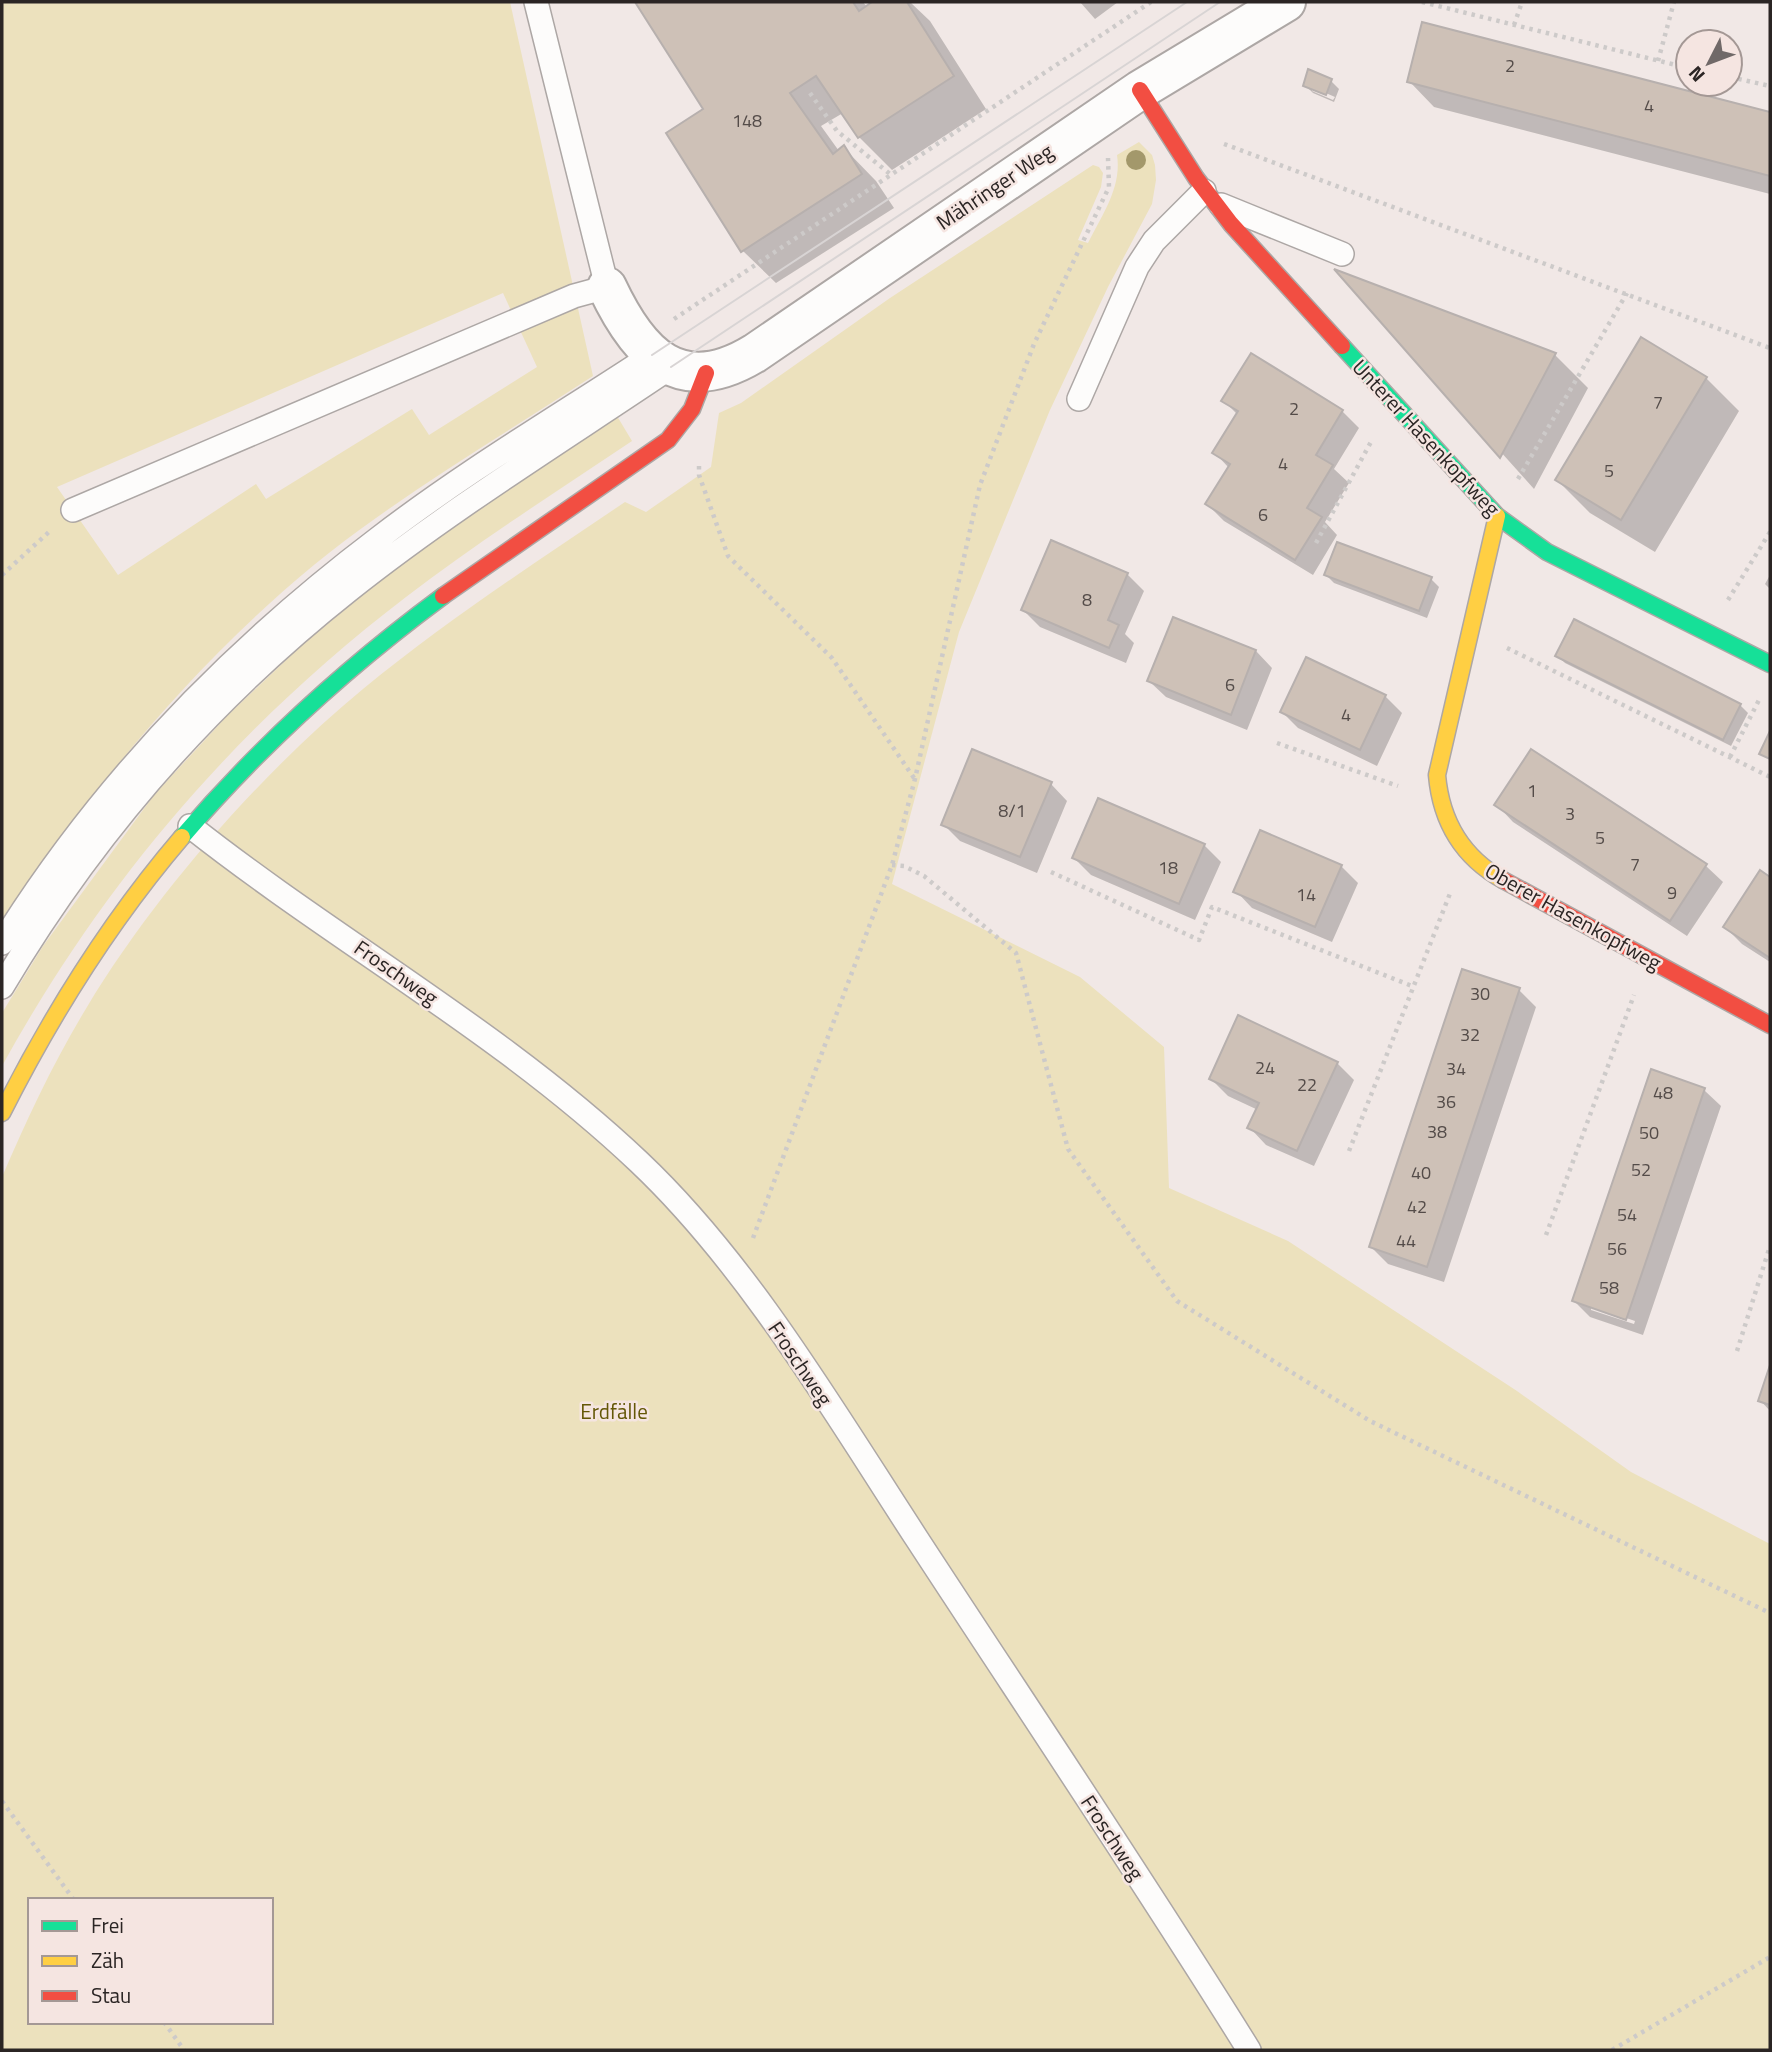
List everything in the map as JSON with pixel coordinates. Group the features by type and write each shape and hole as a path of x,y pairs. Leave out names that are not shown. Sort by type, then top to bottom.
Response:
{"street":[{"name":"Mähringer Weg","path":"667,359 723,369 755,353 1140,90 1286,2"},
{"name":"Unterer Hasenkopfweg","path":"1140,90 1208,196 1497,516 1547,552 1770,664"},
{"path":"2,1113 48,1027 96,951 190,826 290,722 410,621 668,440 685,423 697,402 667,359 618,310 607,287"},
{"name":"Oberer Hasenkopfweg","path":"1497,516 1437,775 1438,801 1450,833 1467,855 1489,872 1770,1025"}],"lane":[{"path":"73,510 574,296 607,287 536,2"},
{"path":"1079,399 1137,267 1154,242 1208,196 1342,254"},
{"path":"2,943 62,856 120,782 190,705 248,647 334,573 399,523 667,359"},
{"path":"2,987 48,912 113,825 183,744 265,661 349,590 667,359"},
{"name":"Froschweg","path":"190,826 557,1091 638,1161 695,1219 739,1275 892,1500 1249,2050"}],"path":[{"path":"667,359 890,174 1152,2"},
{"path":"1422,2 1674,65"},
{"path":"1514,25 1522,2"},
{"path":"1658,61 1674,2"},
{"path":"1744,80 1770,86"},
{"path":"810,93 837,131 890,174"},
{"path":"1212,140 1770,348"},
{"path":"739,1275 892,865 915,779 980,485 1034,344 1109,187 1110,163 1105,154"},
{"path":"1497,516 1627,293"},
{"path":"1316,543 1360,461"},
{"path":"699,462 699,475 728,556 832,658 915,779"},
{"path":"2,575 73,510"},
{"path":"1706,634 1770,532"},
{"path":"1505,647 1770,777"},
{"path":"1730,757 1765,689"},
{"path":"1277,743 1438,801"},
{"path":"892,865 904,866 923,876 1016,953 1068,1149 1177,1301 1370,1420 1770,1613"},
{"path":"1051,872 1199,940 1212,907 1412,986"},
{"path":"1349,1151 1432,934"},
{"path":"1546,1235 1647,958"},
{"path":"1737,1351 1770,1246"},
{"path":"2,1801 73,1898"},
{"path":"1612,2050 1770,1957"},
{"path":"165,2024 184,2050"}],"green space":[{"path":"2,2 510,2 593,376 456,463 376,518 269,604 170,704 124,758 39,869 2,925","holes":["503,293 537,367 429,435 412,409 266,499 256,484 118,575 57,487"]},
{"name":"Erdfälle","path":"1139,142 1152,155 1156,180 1152,204 1108,287 1050,410 959,632 892,884 1080,977 1164,1047 1169,1188 1288,1241 1517,1391 1631,1472 1770,1544 1770,2050 2,2050 2,1177 75,1027 144,921 212,837 286,758 363,689 459,616 625,502 646,512 711,467 719,413 741,403 890,298 1093,165 1099,167 1103,173 1101,187 1078,240 1088,243 1114,190 1117,155"},
{"path":"617,416 632,441 490,536 406,597 344,647 231,753 179,810 130,870 84,933 2,1066 2,1013 43,946 154,795 227,716 303,644 386,576 463,519"}],"building":[{"path":"635,2 853,2 859,11 872,2 907,2 954,76 858,138 816,76 790,93 833,154 844,145 862,174 741,252 666,133 703,109"},
{"path":"1422,22 1674,87 1674,98 1716,98 1770,112 1770,176 1407,82"},
{"path":"1308,69 1332,79 1326,95 1303,86"},
{"path":"1334,269 1556,353 1500,458"},
{"path":"1641,337 1707,377 1621,520 1555,480"},
{"path":"1251,353 1343,410 1316,455 1333,465 1307,508 1322,517 1295,560 1205,504 1230,464 1212,453 1238,411 1221,401"},
{"path":"1051,540 1128,573 1108,620 1119,625 1109,648 1021,610"},
{"path":"1337,542 1432,577 1419,611 1324,575"},
{"path":"1173,617 1256,650 1231,715 1147,681"},
{"path":"1574,619 1741,704 1723,740 1555,656"},
{"path":"1306,657 1386,695 1360,750 1280,712"},
{"path":"1770,731 1770,759 1759,754"},
{"path":"972,749 1052,782 1020,857 941,825"},
{"path":"1531,749 1707,864 1670,921 1494,805"},
{"path":"1098,798 1205,844 1179,904 1072,858"},
{"path":"1260,830 1342,865 1315,927 1233,892"},
{"path":"1760,870 1770,877 1770,958 1723,927"},
{"path":"1462,969 1520,988 1427,1267 1369,1247"},
{"path":"1238,1015 1338,1062 1297,1151 1247,1128 1259,1103 1209,1079"},
{"path":"1651,1069 1705,1088 1626,1320 1572,1301"},
{"path":"1770,1365 1770,1405 1758,1401"}],"tram line":[{"path":"652,355 1187,2"},
{"path":"671,367 1220,2"}],"traffic: fast":[{"path":"1342,346 1497,516 1547,552 1770,664"},
{"path":"182,837 242,771 306,709 339,679 443,596"}],"traffic: slow":[{"path":"1497,516 1437,775 1443,808 1456,836 1476,860 1503,880"},
{"path":"2,1113 41,1040 84,969 131,902 182,837"}],"traffic: jam":[{"path":"1140,90 1196,178 1231,224 1342,346"},
{"path":"443,596 668,440 692,409 706,373"},
{"path":"1503,880 1770,1025"}]}
